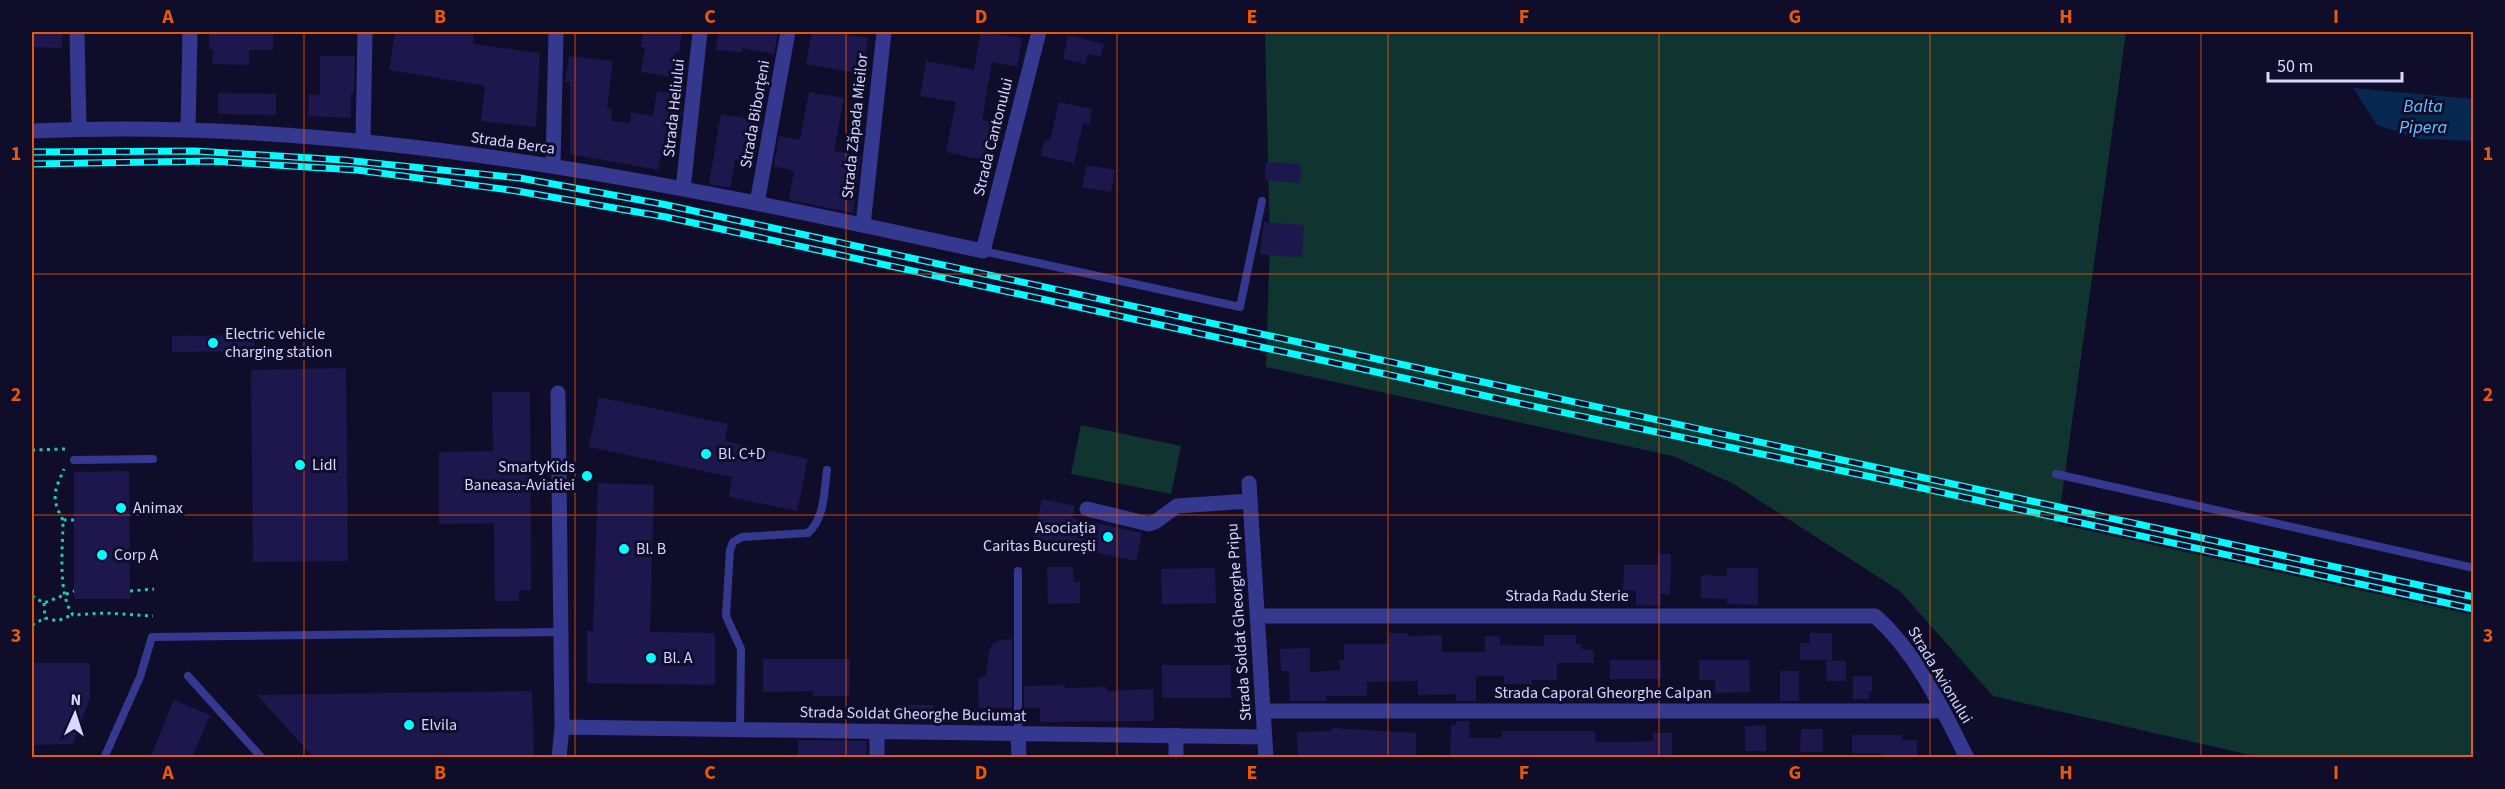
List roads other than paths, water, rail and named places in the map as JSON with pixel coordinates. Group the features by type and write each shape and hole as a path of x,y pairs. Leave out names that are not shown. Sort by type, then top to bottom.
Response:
{"street":[{"path":"77,32 79,128"},
{"path":"188,130 190,32"},
{"path":"363,141 365,32"},
{"path":"553,166 556,32"},
{"name":"Strada Heliului","path":"683,189 700,32"},
{"name":"Strada Biborțeni","path":"757,203 788,32"},
{"name":"Strada Zăpada Mieilor","path":"863,225 884,32"},
{"name":"Strada Cantonului","path":"983,251 1039,32"},
{"name":"Strada Berca","path":"32,130 79,128 188,130 363,141 553,166 683,189 983,251"},
{"path":"558,393 562,728 559,758"},
{"name":"Strada Soldat Gheorghe Pripu","path":"1249,483 1266,758"},
{"path":"1087,509 1149,524 1177,506 1250,501"},
{"name":"Strada Radu Sterie","path":"1258,616 1875,616"},
{"name":"Strada Avionului","path":"1875,616 1893,632 1903,645 1943,711 1967,758"},
{"name":"Strada Caporal Gheorghe Calpan","path":"1263,711 1943,711"},
{"name":"Strada Soldat Gheorghe Buciumat","path":"562,728 1264,736"},
{"path":"877,731 877,758"},
{"path":"1018,733 1019,758"},
{"path":"1176,735 1176,758"}],"lane":[{"path":"983,251 1240,307 1262,201"},
{"path":"74,460 153,459"},
{"path":"740,730 741,649 726,616 730,550 733,542 742,537 808,533 815,527 820,516 827,470"},
{"path":"2056,474 2474,568"},
{"path":"1018,571 1018,733"},
{"path":"104,758 140,677 152,637 561,632"},
{"path":"188,676 262,758"}],"water":[{"name":"Balta Pipera","path":"2353,88 2473,99 2473,141 2419,139 2377,125"}],"railway":[{"path":"32,152 195,151 344,160 520,178 662,204 2474,597"},
{"path":"32,164 209,161 357,170 517,191 666,217 2474,609"}],"place":[{"name":"Electric vehicle charging station","path":"213,343"},
{"name":"Bl. C+D","path":"706,454"},
{"name":"Lidl","path":"300,465"},
{"name":"SmartyKids Baneasa-Aviatiei","path":"587,476"},
{"name":"Animax","path":"121,508"},
{"name":"Asociația Caritas București","path":"1108,537"},
{"name":"Bl. B","path":"624,549"},
{"name":"Corp A","path":"102,555"},
{"name":"Bl. A","path":"651,658"},
{"name":"Elvila","path":"409,725"}]}
